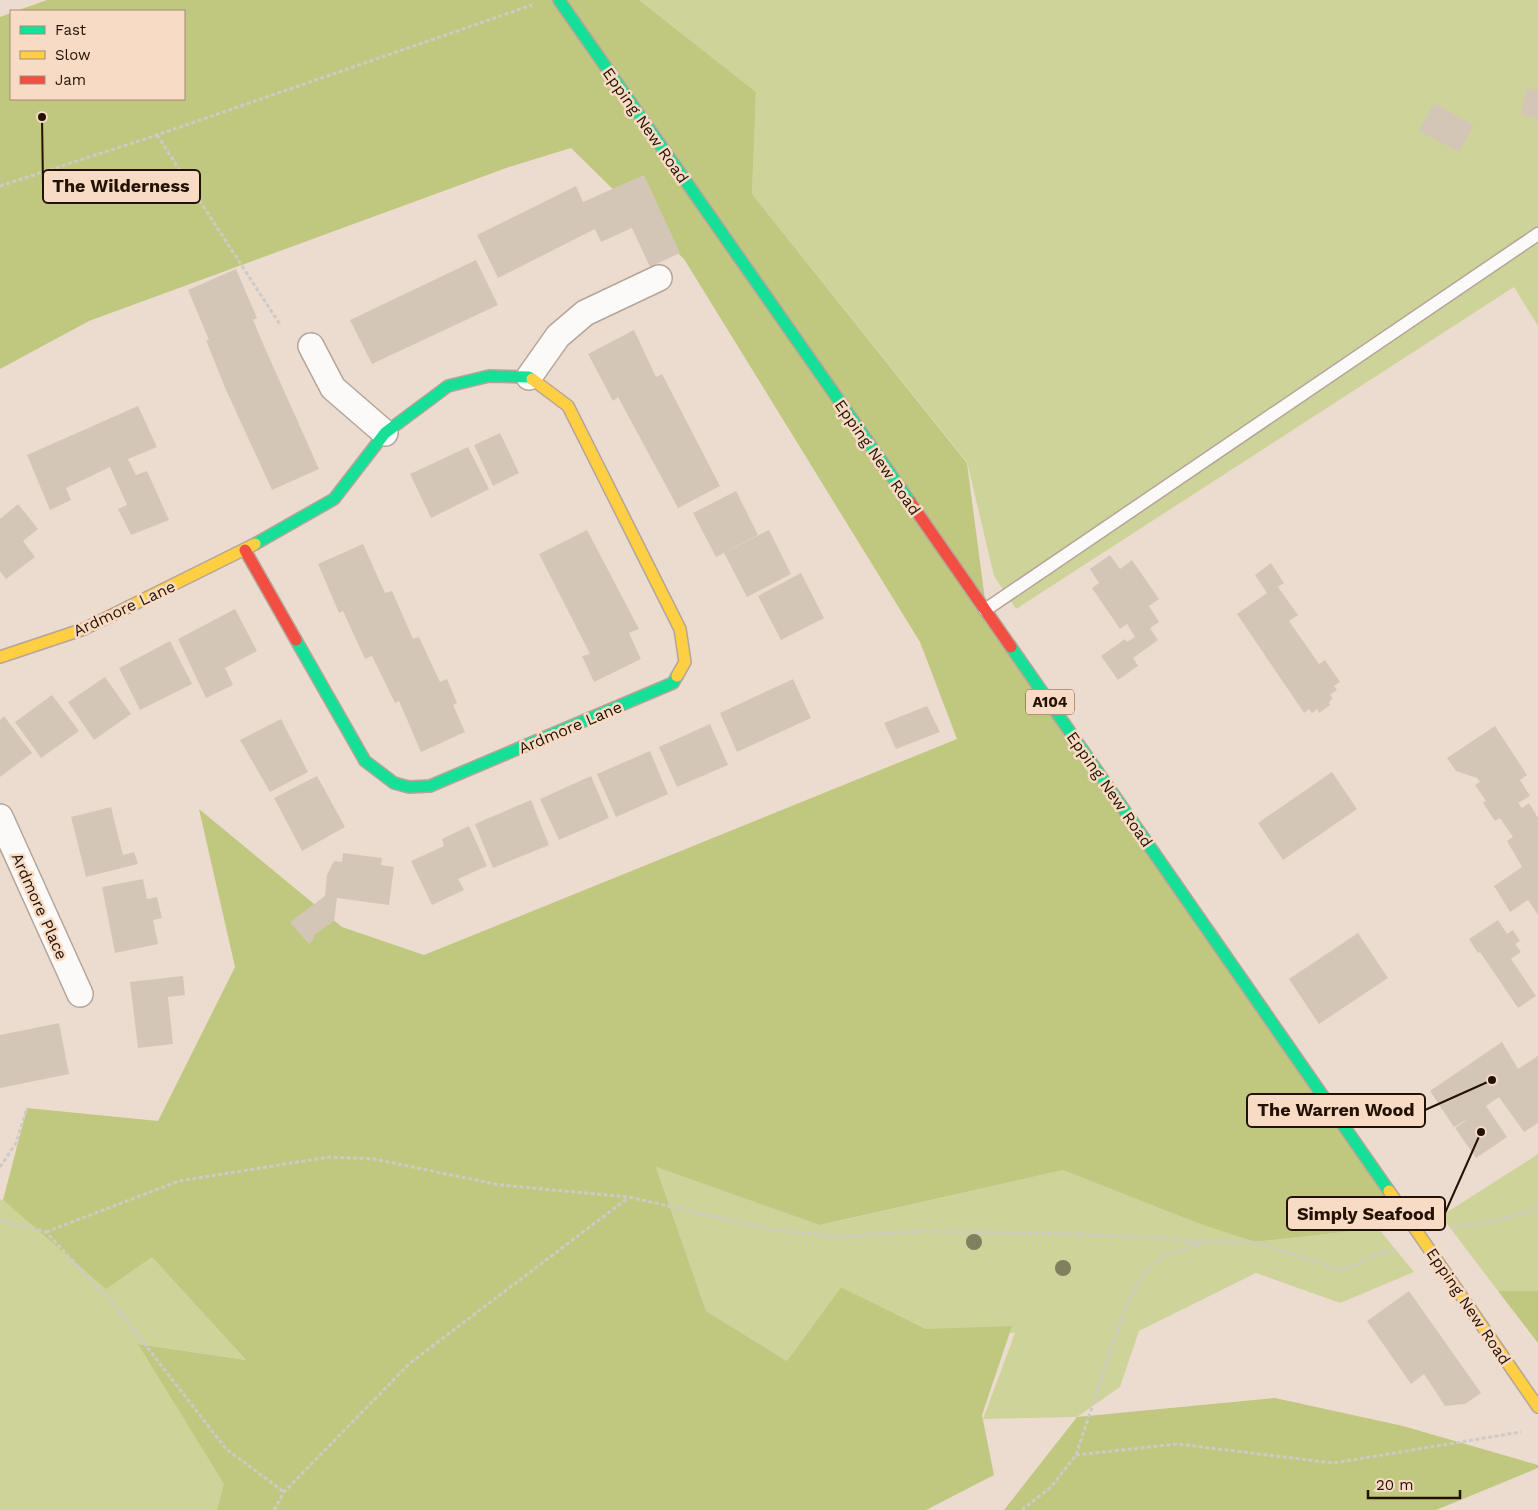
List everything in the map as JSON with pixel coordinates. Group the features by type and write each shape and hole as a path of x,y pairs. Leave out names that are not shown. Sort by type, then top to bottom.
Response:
{"main road":[{"name":"Epping New Road","path":"558,0 1230,960 1538,1407"},
{"name":"Ardmore Lane","path":"0,657 84,629 245,550 334,499 385,433 448,386 489,376 529,377 568,406 680,629 685,662 673,683 430,786 409,788 388,782 365,761 245,550"}],"street":[{"path":"529,377 558,336 586,313 659,278"},
{"path":"311,346 333,388 385,433"},
{"name":"Ardmore Place","path":"0,817 80,994"}],"lane":[{"path":"985,610 1538,234"}],"path":[{"path":"0,186 157,135 536,3"},
{"path":"157,135 281,326"},
{"path":"0,1167 16,1143 27,1108"},
{"path":"46,1232 179,1181 328,1157 374,1159 500,1185 628,1197 773,1230 841,1237 924,1231 1103,1235 1205,1242 1255,1242 1342,1270 1384,1252 1402,1250"},
{"path":"274,1510 284,1492 410,1363 628,1197"},
{"path":"1445,1230 1489,1222 1538,1209"},
{"path":"0,1220 46,1232 116,1307 226,1448 284,1492"},
{"path":"1022,1510 1051,1486 1076,1455 1126,1305 1144,1273 1164,1255 1205,1242"},
{"path":"1076,1455 1176,1444 1334,1463 1528,1430"}],"green space":[{"path":"47,0 639,0 756,92 752,194 967,463 988,623 1415,1224 1255,1242 1198,1223 1063,1170 820,1225 656,1167 706,1311 787,1361 841,1287 926,1329 1012,1326 982,1415 994,1475 926,1510 217,1510 224,1484 138,1344 246,1360 152,1257 106,1289 3,1200 27,1108 158,1121 235,967 199,809 342,927 424,955 957,739 920,642 684,259 571,148 509,167 89,321 0,369 0,17 10,13 10,100 185,100 185,10 19,10"},
{"path":"639,0 1538,0 1538,326 1514,287 1016,609 994,576 967,462 752,194 756,92"},
{"path":"1538,1154 1538,1291 1498,1291 1441,1216"},
{"path":"656,1167 821,1225 1063,1170 1255,1242 1378,1228 1414,1272 1340,1303 1256,1273 1139,1331 1120,1387 1077,1417 983,1419 1015,1333 926,1329 841,1287 787,1361 706,1311"},
{"path":"0,1199 152,1257 246,1360 139,1344 225,1485 217,1510 0,1510"},
{"path":"1498,1291 1538,1291 1538,1343"},
{"path":"1275,1398 1403,1426 1538,1465 1538,1468 1436,1510 1004,1510 1077,1417"}],"building":[{"path":"1526,88 1538,90 1538,118 1521,115"},
{"path":"1434,103 1474,125 1459,152 1419,131"},
{"path":"644,175 680,253 650,267 632,228 601,242 595,229 498,278 477,235 576,186 583,202"},
{"path":"476,260 498,305 372,364 350,320"},
{"path":"236,269 257,318 253,320 319,469 272,490 226,390 206,340 209,340 188,290"},
{"path":"634,330 656,377 662,374 720,486 678,508 618,397 613,401 588,354"},
{"path":"138,406 157,447 128,459 136,475 147,471 169,520 131,535 118,509 127,505 110,467 66,488 71,500 50,510 27,455"},
{"path":"500,433 519,473 493,486 474,445"},
{"path":"468,447 489,489 431,518 410,474"},
{"path":"736,491 758,535 716,557 693,513"},
{"path":"18,504 38,529 23,541 35,557 6,579 0,571 0,519"},
{"path":"587,530 639,629 629,633 641,659 594,682 582,656 590,654 539,554"},
{"path":"769,530 791,574 747,597 724,553"},
{"path":"363,544 385,593 392,591 413,639 419,637 440,682 447,679 457,703 453,705 465,732 421,752 399,701 395,703 372,656 365,659 343,611 339,613 318,564"},
{"path":"1110,555 1120,569 1132,560 1159,599 1149,606 1159,622 1150,628 1158,640 1133,658 1138,666 1118,680 1101,656 1125,639 1127,642 1135,637 1127,624 1120,629 1092,588 1099,583 1090,569"},
{"path":"1271,563 1284,583 1278,587 1298,615 1289,621 1319,664 1325,660 1340,682 1334,686 1337,690 1330,695 1333,698 1329,702 1330,705 1319,713 1317,709 1312,713 1309,709 1304,713 1237,614 1267,593 1255,575"},
{"path":"801,573 824,618 781,640 758,596"},
{"path":"235,609 257,651 225,668 233,685 206,698 178,639"},
{"path":"170,641 192,684 140,710 119,668"},
{"path":"105,677 131,714 94,740 68,702"},
{"path":"793,679 811,718 737,752 720,713"},
{"path":"52,695 79,731 41,758 15,722"},
{"path":"927,706 940,732 896,749 884,723"},
{"path":"4,716 32,753 0,777 0,720"},
{"path":"281,719 308,772 270,792 240,740"},
{"path":"710,724 728,765 677,787 659,747"},
{"path":"1495,726 1527,775 1520,780 1530,796 1518,803 1522,808 1529,803 1538,818 1538,915 1528,900 1510,912 1494,886 1522,867 1507,841 1513,837 1500,818 1495,821 1483,803 1486,801 1475,785 1480,782 1477,778 1456,771 1447,758"},
{"path":"650,751 668,794 616,817 597,774"},
{"path":"1332,772 1357,809 1283,860 1258,823"},
{"path":"317,776 345,827 302,851 274,798"},
{"path":"591,776 609,818 559,840 540,799"},
{"path":"531,800 549,845 493,868 475,824"},
{"path":"111,807 123,855 134,852 138,864 86,877 71,817"},
{"path":"469,826 487,866 458,879 464,890 432,905 411,861 444,846 442,839"},
{"path":"343,853 382,858 381,865 394,867 389,905 337,898 334,921 314,935 314,939 309,944 290,922 325,896 327,875 334,861 342,862"},
{"path":"143,879 147,899 157,897 162,918 153,920 158,944 115,953 102,887"},
{"path":"1498,920 1507,934 1513,930 1520,941 1515,944 1521,952 1511,959 1536,996 1518,1008 1469,939"},
{"path":"1358,933 1388,978 1319,1024 1289,979"},
{"path":"183,976 185,995 168,997 173,1044 138,1048 130,982"},
{"path":"59,1023 69,1074 0,1088 0,1035"},
{"path":"1502,1042 1518,1069 1538,1056 1538,1123 1524,1132 1499,1097 1486,1106 1507,1137 1476,1158 1455,1128 1469,1118 1454,1127 1430,1091"},
{"path":"1409,1291 1481,1393 1465,1404 1445,1406 1424,1374 1411,1384 1367,1321"}],"traffic: fast":[{"path":"559,0 910,502"},
{"path":"255,544 334,499 385,433 448,386 489,376 529,377 532,379"},
{"path":"296,640 365,761 394,783 409,787 430,786 673,683 677,676"},
{"path":"1011,647 1389,1191"}],"traffic: slow":[{"path":"532,379 568,406 680,629 685,662 677,676"},
{"path":"0,657 84,629 255,544"},
{"path":"1389,1191 1538,1407"}],"traffic: jam":[{"path":"910,502 1011,647"},
{"path":"245,550 296,640"}],"place":[{"name":"The Wilderness","path":"42,117"},
{"name":"The Warren Wood","path":"1492,1080"},
{"name":"Simply Seafood","path":"1481,1132"}]}
